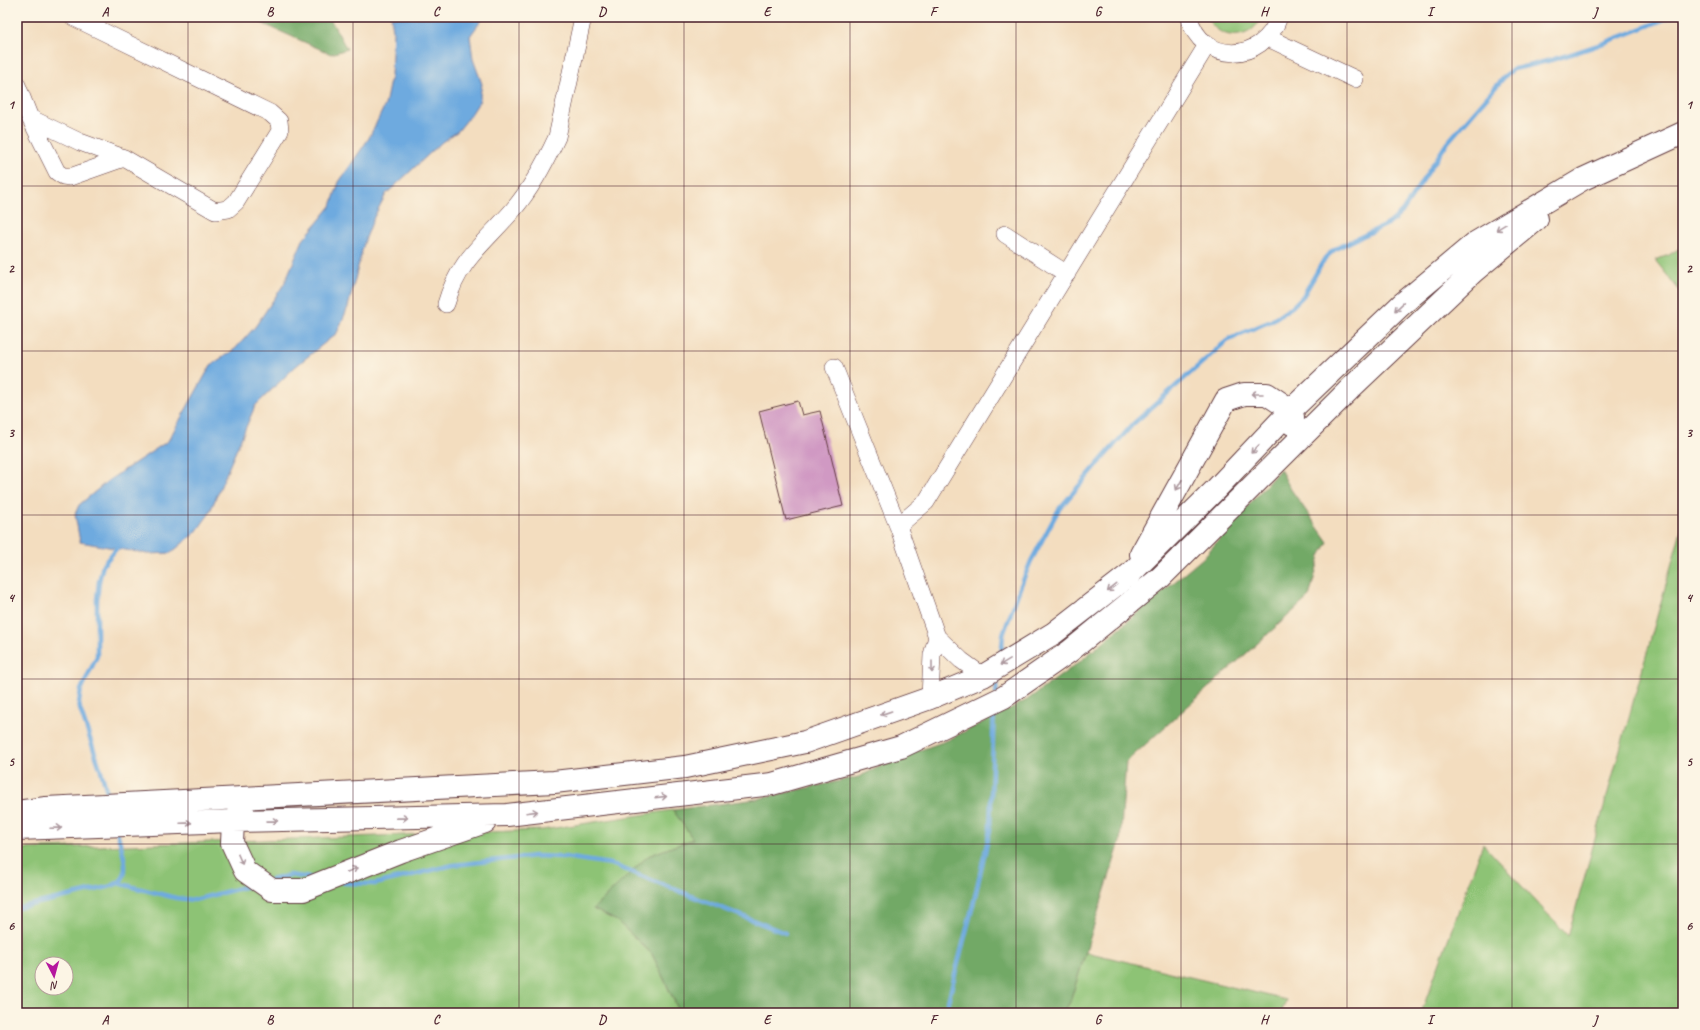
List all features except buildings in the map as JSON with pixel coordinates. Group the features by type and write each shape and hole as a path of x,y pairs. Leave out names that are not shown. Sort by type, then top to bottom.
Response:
{"main road":[{"path":"17,812 46,808 554,782 685,767 805,742 930,698 982,676 1054,633 1130,574 1216,490 1291,410 1402,304 1475,243 1583,179 1683,133"},
{"path":"17,829 233,821 507,815 772,784 901,747 1004,697 1070,651 1161,577 1354,385 1473,272 1583,179"},
{"path":"1130,574 1226,400 1244,394 1267,394 1291,410 1294,417 1293,422 1233,506"},
{"path":"387,791 252,807 240,812 233,821 232,843 245,871 272,890 303,890 401,851 507,815"}],"street":[{"path":"30,118 80,142 124,158 215,211 228,209 236,202 280,130 279,121 270,113 72,17"},
{"path":"446,304 451,288 465,263 514,209 539,173 557,137 582,24 571,17"},
{"path":"1189,17 1191,25 1198,36 1208,45 1219,51 1232,53 1258,47 1268,38 1279,17"},
{"path":"1268,38 1356,79"},
{"path":"898,526 926,502 1208,45"},
{"path":"17,85 30,118 57,172 62,176 70,177 124,158"},
{"path":"1005,234 1067,274"},
{"path":"834,367 898,526 937,637 961,660 982,676"},
{"path":"930,698 932,655 937,637"}],"green space":[{"path":"248,17 329,17 347,49 331,54"},
{"path":"1207,17 1261,17 1250,31 1234,35 1226,34 1218,30 1212,25"},
{"path":"1683,246 1683,295 1655,260 1669,255"},
{"path":"1280,469 1290,488 1328,542 1320,556 1309,597 1126,762 1120,842 1070,1002 1063,1013 678,1013 676,1004 652,954 617,921 593,909 648,856 693,839 673,810 757,799 858,777 898,758 948,740 1027,700 1078,663 1203,558"},
{"path":"1683,523 1683,1013 1421,1013 1483,844 1568,936"},
{"path":"673,810 693,839 648,856 593,909 617,921 652,954 676,1005 678,1013 17,1013 17,849 542,830"},
{"path":"1086,952 1286,1000 1281,1013 1063,1013 1070,1002"}],"water":[{"path":"391,17 484,17 470,36 473,59 482,84 479,102 458,131 442,142 386,194 374,217 364,243 348,307 337,333 295,367 255,406 209,514 196,532 171,553 148,554 80,542 75,514 79,505 109,480 168,441 211,365 235,349 255,327 284,284 303,240 331,206 339,182 369,138 385,105 391,76 393,30"}],"waterway":[{"path":"1001,657 1003,635 1021,585 1031,561 1059,509 1133,424 1231,338 1271,321 1292,307 1303,296 1325,258 1335,249 1390,223 1402,212 1447,143 1507,74 1514,69 1593,47 1670,17"},
{"path":"109,799 79,702 81,690 97,656 97,600 99,581 103,565 120,544"},
{"path":"996,693 998,675"},
{"path":"945,1013 973,905 990,830 994,708"},
{"path":"17,908 108,887 119,882 124,874 125,862 117,831"},
{"path":"344,883 375,884 453,865 535,856 564,857 611,864 785,933"},
{"path":"271,880 290,875 311,878"},
{"path":"118,883 176,898 194,900 252,885"}]}
